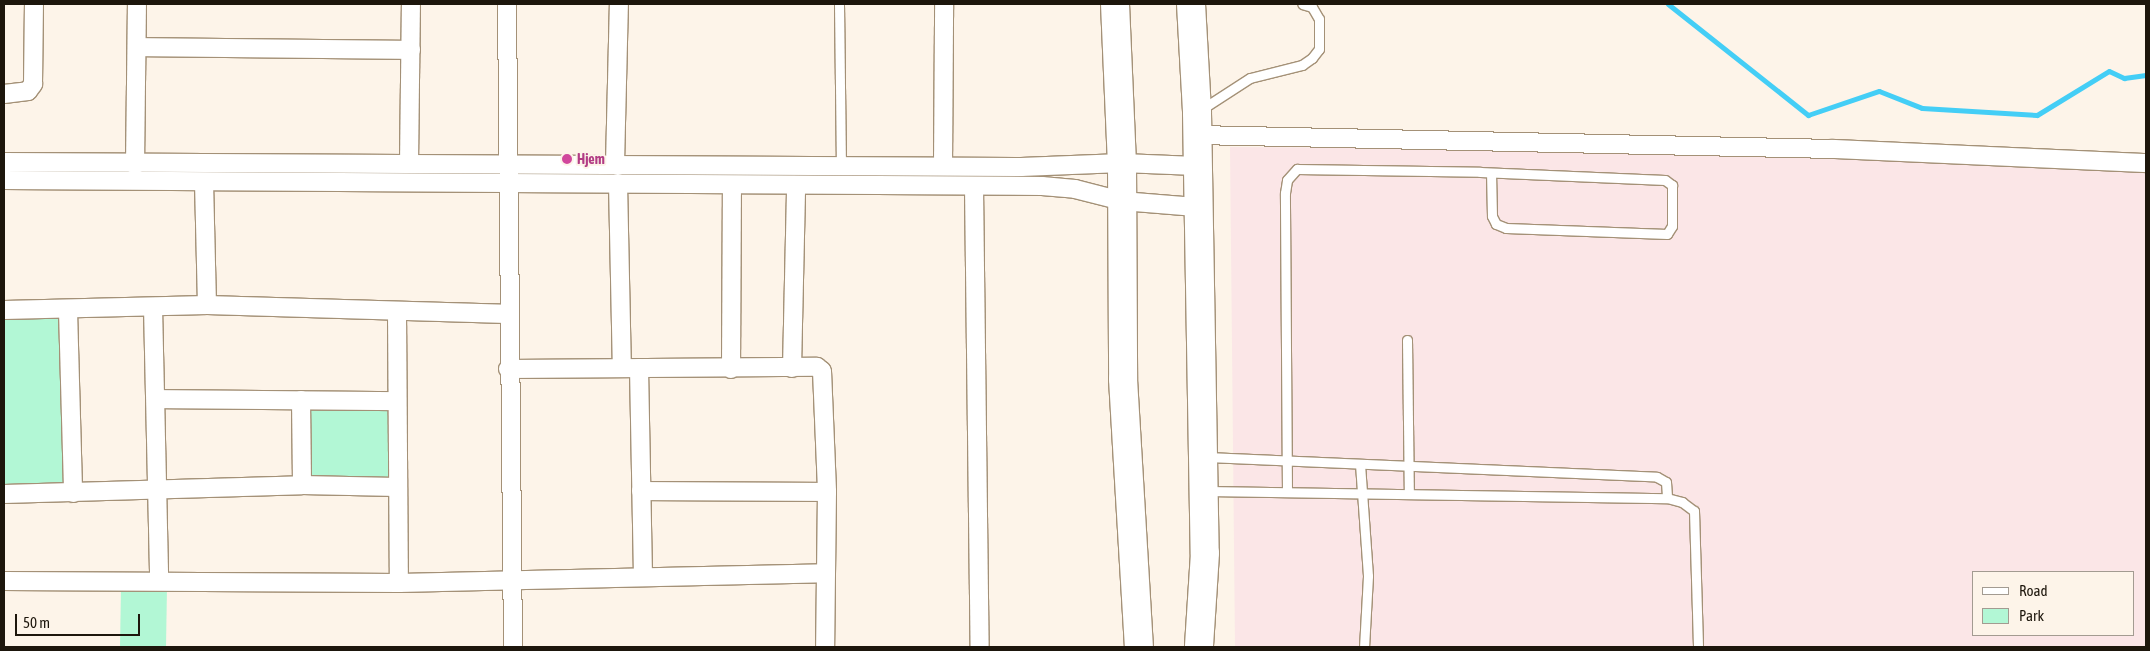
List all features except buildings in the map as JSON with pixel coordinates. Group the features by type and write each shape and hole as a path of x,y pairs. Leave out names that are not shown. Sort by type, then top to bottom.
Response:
{"main road":[{"path":"1115,4 1122,163 1124,378 1139,647"},
{"path":"1191,4 1197,124 1196,207 1204,492 1200,647"}],"street":[{"path":"4,94 28,91 33,84 34,4"},
{"path":"135,165 137,4"},
{"path":"409,163 410,4"},
{"path":"507,4 507,314 510,578 513,647"},
{"path":"615,164 619,4"},
{"path":"943,166 944,4"},
{"path":"137,46 411,50"},
{"path":"1197,124 1833,148 2146,163"},
{"path":"4,162 135,165 409,163 943,166 1122,163 1196,166"},
{"path":"4,180 204,182 293,180 508,185 618,184 1075,188 1122,201 1196,207"},
{"path":"204,182 207,305"},
{"path":"618,184 630,368 641,491 643,575"},
{"path":"792,368 796,185"},
{"path":"731,369 732,186"},
{"path":"974,187 980,647"},
{"path":"4,310 68,310 207,305 507,314"},
{"path":"152,307 157,399 159,580"},
{"path":"68,310 73,493"},
{"path":"398,312 397,487 399,583"},
{"path":"508,369 817,367 822,371 827,492 825,647"},
{"path":"157,399 397,401"},
{"path":"301,400 302,485"},
{"path":"4,494 158,491 302,485 397,487"},
{"path":"641,491 827,492"},
{"path":"4,581 159,580 399,583 510,578 826,573"}],"lane":[{"path":"839,4 841,165"},
{"path":"1197,124 1229,88 1250,78 1302,65 1312,58 1319,49 1319,19 1312,7 1302,4"},
{"path":"1287,492 1285,193 1292,174 1297,169 1491,172 1664,180 1672,185 1672,226 1667,234 1506,228 1496,224 1492,216 1491,172"},
{"path":"1407,340 1409,494"},
{"path":"1202,457 1657,476 1666,482 1667,498"},
{"path":"1360,464 1364,493 1368,576 1364,647"},
{"path":"1204,492 1667,498 1694,511 1698,647"}],"shaded area":[{"path":"1230,147 1689,149 2146,166 2146,647 1235,647"}],"green space":[{"path":"65,317 65,484 4,484 4,318"},
{"path":"306,402 394,402 393,477 306,477"},
{"path":"121,587 167,587 166,647 120,647"}],"waterway":[{"path":"1668,4 1808,115 1879,91 1922,108 2037,115 2109,71 2124,78 2146,75"}],"place":[{"name":"Hjem","path":"567,159"}]}
